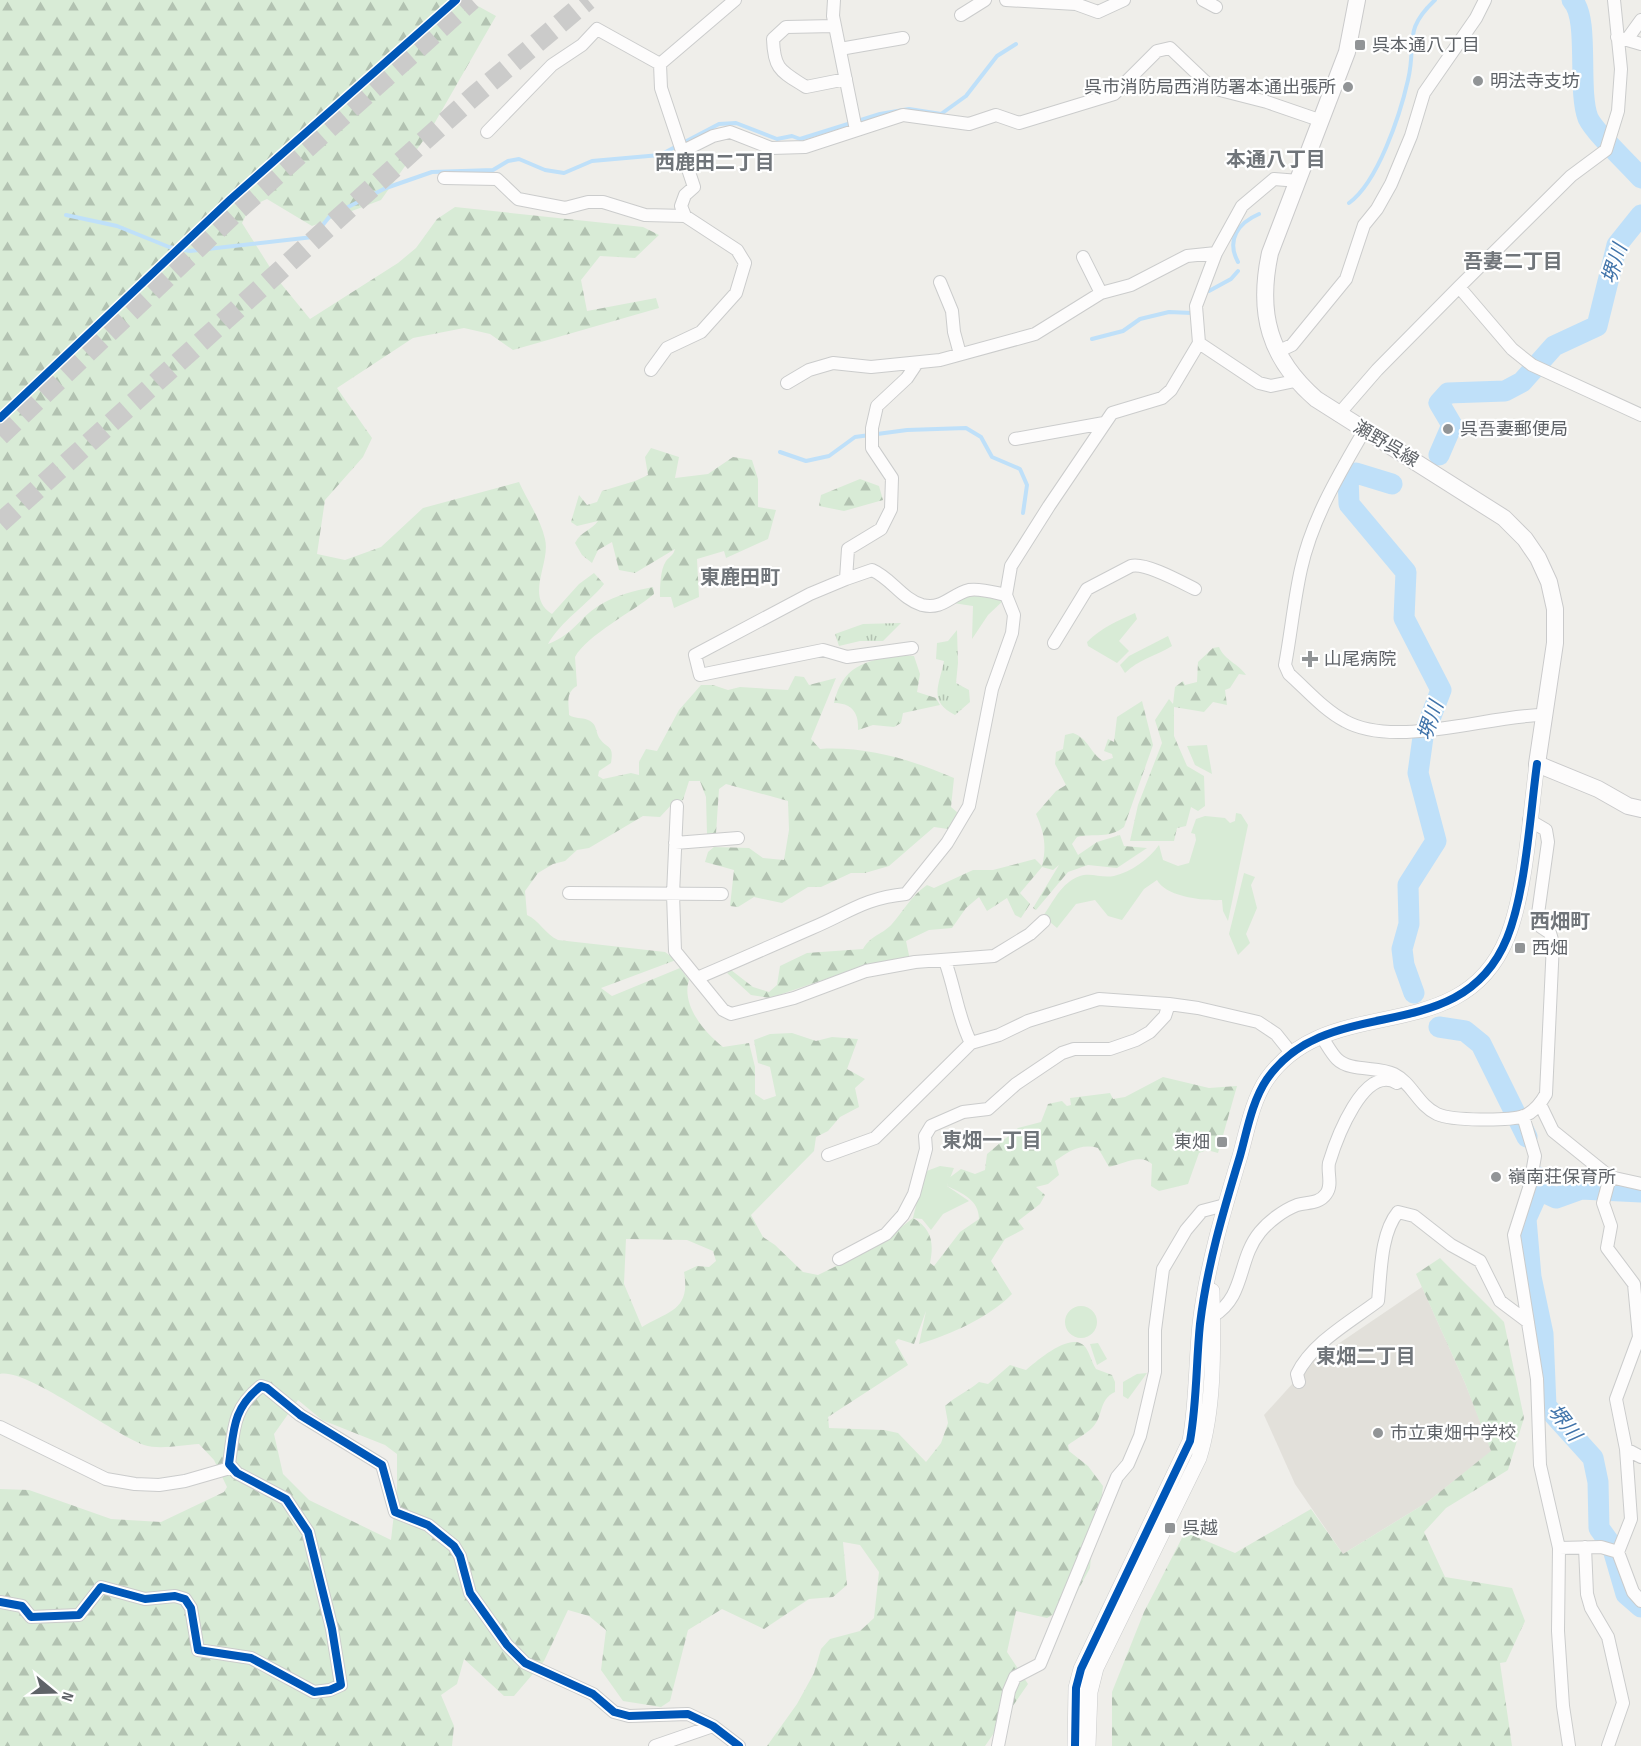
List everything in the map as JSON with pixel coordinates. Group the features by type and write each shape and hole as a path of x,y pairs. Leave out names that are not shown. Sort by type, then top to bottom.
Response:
{"main road":[{"name":"瀬野呉線","path":"1357,0 1347,52 1270,253 1265,277 1264,304 1277,352 1295,381 1338,415 1504,518 1525,539 1538,558 1548,582 1555,609 1555,643 1537,764"},
{"path":"1537,764 1598,789 1628,806 1641,809"}],"street":[{"path":"660,64 735,0"},
{"path":"834,0 835,26 856,130"},
{"path":"961,15 985,0"},
{"path":"1006,0 1076,4 1098,12 1124,0"},
{"path":"1203,0 1216,7"},
{"path":"1277,352 1292,345 1346,279 1364,225 1377,209 1411,136 1424,93 1476,18 1485,0"},
{"path":"1338,415 1377,370 1459,287 1571,176 1607,147 1613,135 1618,111 1621,69 1622,37 1614,0"},
{"path":"1622,37 1641,20"},
{"path":"835,26 786,27 774,39 774,58 778,70 806,87 846,79"},
{"path":"487,132 552,65 582,45 597,29 660,64"},
{"path":"1622,37 1641,44"},
{"path":"840,49 903,38"},
{"path":"683,151 713,136 730,132 771,148 805,147 903,115 969,124 996,115 1019,123 1114,94 1157,51 1170,48 1212,88 1268,102 1322,121"},
{"path":"660,64 661,88 694,187 685,195 681,206 685,216"},
{"path":"444,178 497,178 518,199 565,208 603,202 645,215 685,216 737,250 745,263 736,293 701,332 667,348 651,370"},
{"path":"697,978 814,927 860,903 906,894 923,876 947,843 969,806 992,689 1012,633 1014,615 1006,595 1011,566 1112,413 1162,398 1171,390 1199,343 1196,306 1216,254 1242,206 1274,179 1299,181"},
{"path":"787,383 809,370 833,363 871,367 940,360 1035,334 1101,293 1131,285 1187,256 1216,254"},
{"path":"1083,257 1101,293"},
{"path":"940,282 952,311 954,332 960,354"},
{"path":"1459,287 1512,349 1532,365 1641,415"},
{"path":"1199,343 1259,383 1271,386 1295,381"},
{"path":"846,579 848,549 881,529 891,509 891,478 872,448 872,428 877,406 907,378 916,363"},
{"path":"1015,439 1104,423"},
{"path":"1364,431 1334,483 1301,568 1285,665 1289,674 1346,722 1369,729 1444,728 1528,715 1545,715"},
{"path":"1054,643 1087,589 1131,566 1136,565 1158,572 1195,589"},
{"path":"912,648 847,657 823,650 700,675 695,655 810,594 873,570 906,597 920,604 935,607 970,590 1006,595"},
{"path":"1075,1746 1076,1688 1081,1669 1190,1441 1200,1324 1212,1252 1254,1106 1267,1080 1292,1054 1321,1036 1354,1024 1408,1016 1434,1008 1457,997 1476,982 1494,962 1514,917 1537,764"},
{"path":"677,806 673,894 675,951 723,1010 731,1014 794,998 866,971 915,962 994,956 1030,934 1044,921"},
{"path":"1321,1036 1337,1060 1345,1064 1391,1072 1403,1079 1420,1102 1437,1114 1471,1120 1523,1116 1540,1104 1546,1094 1553,943 1550,933 1537,921 1548,842 1546,830 1529,820"},
{"path":"675,843 738,838"},
{"path":"569,893 722,894"},
{"path":"945,961 955,988 964,1029 971,1043"},
{"path":"828,1155 875,1138 913,1103 952,1059 971,1043 999,1035 1031,1020 1099,999 1198,1008 1258,1022 1276,1034 1292,1054"},
{"path":"839,1259 886,1234 903,1215 914,1194 926,1149 925,1136 931,1126 963,1112 988,1109 1016,1084 1062,1053 1074,1049 1110,1049 1137,1040 1150,1032 1165,1016 1169,1004"},
{"path":"1213,1316 1227,1308 1238,1287 1242,1266 1253,1241 1263,1228 1284,1211 1319,1201 1327,1193 1330,1183 1329,1166 1361,1093 1372,1082 1384,1079 1398,1084 1410,1095 1414,1094"},
{"path":"1540,1104 1553,1131 1610,1177 1641,1184"},
{"path":"1523,1116 1535,1156 1530,1185 1515,1235 1537,1379 1540,1466 1559,1548 1558,1631 1563,1706 1569,1746"},
{"path":"1610,1177 1603,1203 1611,1226 1607,1248 1634,1284 1638,1337 1616,1399 1626,1449 1631,1519 1618,1552 1633,1592 1641,1601"},
{"path":"998,1746 1009,1691 1015,1677 1040,1664 1117,1477 1128,1464 1140,1436 1155,1372 1155,1330 1163,1269 1186,1230 1202,1211 1225,1205"},
{"path":"1299,1382 1297,1374 1302,1363 1332,1336 1378,1301 1391,1221 1398,1212 1414,1216 1451,1245 1480,1261 1500,1301 1528,1322"},
{"path":"1088,1746 1090,1692 1096,1668 1199,1458 1205,1437 1213,1316 1212,1252"},
{"path":"230,1468 235,1423 244,1399 261,1386 267,1388 300,1415 382,1466 395,1512 428,1525 454,1546 460,1556 470,1593 507,1645 525,1663 593,1694 614,1712 629,1716 688,1714 713,1726 739,1746"},
{"path":"0,1427 106,1479 135,1484 185,1481 230,1468 286,1499 308,1532 332,1629 341,1685 330,1690 314,1692 251,1658 198,1650 191,1608 185,1599 175,1596 145,1599 101,1587 79,1615 31,1617 22,1606 0,1602"},
{"path":"1626,1449 1641,1457"},
{"path":"1585,1547 1587,1594 1591,1608 1608,1637 1623,1703 1608,1746"},
{"path":"1559,1548 1601,1547 1618,1552"},
{"path":"655,1746 713,1726"}],"shaded area":[{"name":"市立東畑中学校","path":"1422,1287 1465,1383 1492,1451 1426,1503 1343,1554 1295,1484 1264,1415 1313,1361"}],"green space":[{"path":"0,0 467,0 496,16 430,131 381,200 312,226 267,199 250,207 242,223 278,280 310,319 398,263 416,248 437,219 455,207 643,227 659,235 635,258 600,256 581,280 587,311 656,298 659,308 513,350 490,334 464,328 413,338 337,388 372,438 363,457 325,500 317,554 345,560 381,547 423,508 519,482 537,517 545,539 545,558 539,589 544,607 552,614 579,584 594,573 604,584 560,628 548,644 565,635 593,610 606,602 625,594 653,587 654,594 600,632 575,657 577,686 569,695 569,715 591,722 600,739 612,753 611,763 599,771 598,776 603,779 631,773 639,775 639,762 646,749 657,751 679,710 701,685 713,685 728,690 740,687 788,690 795,676 804,677 809,685 836,678 811,739 820,749 872,752 922,765 954,778 951,807 958,813 948,829 934,827 889,866 865,873 851,873 821,887 808,887 782,903 754,897 738,907 730,906 734,870 705,862 708,852 714,847 749,848 763,858 784,860 789,830 788,801 726,784 719,789 716,833 707,834 706,797 700,781 689,781 683,800 674,802 660,817 643,816 589,848 577,850 565,861 553,864 538,873 525,891 527,915 558,940 665,952 676,960 601,988 612,996 680,968 689,980 687,989 691,1008 709,1034 723,1047 749,1043 755,1067 755,1094 764,1100 776,1096 770,1067 758,1063 754,1040 770,1034 792,1033 816,1041 832,1037 858,1039 847,1069 865,1079 855,1088 859,1107 840,1117 828,1131 816,1137 814,1151 751,1215 763,1237 775,1245 803,1272 818,1275 877,1246 913,1218 928,1232 932,1249 930,1263 934,1266 960,1232 979,1219 973,1202 947,1186 949,1178 961,1169 975,1174 985,1170 987,1154 1018,1128 1041,1122 1048,1104 1062,1101 1067,1106 1071,1105 1070,1098 1110,1093 1113,1099 1125,1097 1163,1077 1209,1088 1237,1086 1218,1153 1207,1150 1199,1153 1188,1184 1159,1191 1151,1186 1152,1164 1137,1159 1109,1167 1098,1148 1075,1149 1055,1161 1059,1175 1048,1184 1036,1187 1045,1195 1040,1204 1018,1221 1024,1229 1005,1239 991,1261 1012,1294 992,1311 969,1324 919,1344 926,1311 914,1344 898,1339 895,1342 908,1365 828,1417 829,1428 884,1430 898,1433 926,1462 941,1443 948,1423 945,1406 949,1402 979,1382 988,1384 1010,1365 1026,1370 1064,1344 1080,1343 1086,1348 1096,1369 1112,1375 1115,1382 1115,1392 1106,1399 1096,1423 1068,1445 1069,1451 1088,1466 1103,1486 1101,1503 1095,1510 1090,1568 1070,1605 1047,1618 1016,1611 1007,1652 1028,1684 985,1746 767,1746 797,1704 814,1673 821,1649 830,1639 860,1631 874,1618 879,1572 860,1545 843,1542 847,1585 833,1597 809,1599 764,1629 722,1609 688,1630 670,1701 661,1707 623,1701 601,1670 606,1630 589,1616 568,1610 544,1661 514,1696 504,1696 464,1659 457,1684 441,1695 454,1726 452,1746 0,1746 0,1489 29,1490 111,1519 161,1522 224,1492 227,1487 214,1460 199,1444 164,1447 144,1445 29,1381 12,1375 0,1374","holes":["626,1239 687,1240 713,1251 716,1261 709,1267 697,1266 684,1272 685,1285 681,1302 669,1313 642,1327 624,1284","298,1400 322,1420 385,1445 397,1454 397,1487 391,1540 309,1500 283,1474 274,1434"]},
{"path":"651,448 679,457 675,478 708,474 733,457 752,460 758,479 758,507 776,510 768,539 726,558 724,551 697,559 699,597 674,608 671,597 660,597 660,593 663,569 675,549 635,573 619,570 612,542 598,550 592,563 582,555 575,543 598,521 577,526 571,522 579,495 587,505 597,502 602,491 648,475 645,457"},
{"path":"860,479 879,486 883,500 844,511 819,506 821,495"},
{"path":"972,594 1006,598 988,615 972,639 973,606 953,603"},
{"path":"1135,613 1137,619 1119,641 1129,651 1117,663 1088,646 1087,642 1098,633"},
{"path":"901,623 883,641 860,641 839,646 835,634 863,624"},
{"path":"957,630 956,683 969,690 970,702 955,715 941,704 938,698 938,685 944,661 936,659 937,643 948,641"},
{"path":"1168,636 1172,646 1142,661 1125,673 1120,665 1129,656"},
{"path":"1219,647 1225,656 1246,675 1239,674 1230,688 1225,690 1227,705 1213,702 1204,712 1174,707 1174,736 1187,766 1204,776 1205,806 1198,811 1191,807 1186,826 1177,828 1174,841 1130,841 1138,805 1162,743 1155,720 1169,699 1173,704 1175,687 1183,681 1185,685 1197,682 1198,662 1213,648"},
{"path":"898,655 914,656 920,674 917,692 936,698 940,705 903,713 901,723 894,727 873,725 858,730 856,714 853,710 840,703 834,703 843,680 849,673 865,663"},
{"path":"1142,701 1153,745 1124,827 1113,833 1077,837 1072,844 1078,855 1097,842 1120,835 1124,846 1147,848 1117,868 1088,865 1068,872 1036,910 1033,908 1059,865 1053,870 1042,867 1020,893 1030,904 1021,918 1015,915 1007,898 987,911 979,897 966,908 952,928 929,930 906,941 910,960 861,967 770,998 751,995 727,973 731,970 753,987 769,992 777,985 780,966 807,953 863,949 870,940 892,924 912,899 927,885 934,888 973,870 993,870 1035,859 1042,866 1044,839 1036,814 1056,791 1066,785 1055,764 1056,752 1063,749 1065,735 1073,733 1078,736 1103,761 1113,758 1112,754 1104,751 1108,739 1114,742 1117,717"},
{"path":"1207,745 1212,774 1195,765 1187,746"},
{"path":"1236,813 1241,814 1248,825 1228,921 1223,911 1222,900 1186,897 1168,890 1157,880 1144,889 1122,920 1108,916 1095,900 1076,904 1057,928 1043,916 1061,889 1075,878 1087,875 1108,877 1120,874 1139,864 1159,845 1163,860 1178,866 1189,863 1196,840 1195,834 1191,833 1196,819 1205,816 1225,818 1230,823 1235,821"},
{"path":"1244,873 1255,877 1251,885 1257,908 1246,934 1250,943 1238,955 1229,934"},
{"path":"940,1166 954,1168 947,1186 969,1201 943,1214 931,1230 922,1219 913,1218 924,1172"},
{"path":"1440,1258 1504,1322 1524,1418 1508,1470 1446,1508 1424,1532 1445,1577 1512,1588 1525,1621 1506,1662 1500,1663 1512,1746 1112,1746 1112,1692 1144,1612 1185,1532 1235,1553 1311,1509 1343,1554 1426,1503 1491,1451 1465,1383 1416,1274"},
{"path":"1081,1306 1092,1311 1097,1322 1092,1333 1081,1338 1070,1333 1065,1322 1070,1311"},
{"path":"1098,1343 1107,1359 1097,1365 1090,1344"},
{"path":"1147,1373 1128,1399 1123,1396 1123,1382 1137,1374"}],"waterway":[{"path":"1349,203 1369,180 1386,147 1408,80 1414,29 1418,20 1435,0"},
{"name":"堺川","path":"1572,0 1581,22 1583,90 1588,118 1605,140 1641,178"},
{"path":"66,215 117,226 169,247 190,251 313,237 330,216 386,188 432,172 493,170 508,161 519,159 545,170 564,173 592,161 660,155 719,124 736,123 777,139 792,136 800,139 880,114 909,109 941,114 966,96 997,56 1016,44"},
{"path":"1238,262 1233,246 1236,233 1245,222 1259,214"},
{"name":"堺川","path":"1439,455 1452,425 1439,403 1448,393 1505,391 1522,382 1554,346 1597,326 1617,245 1641,215"},
{"path":"1209,291 1231,279 1238,271"},
{"path":"1092,339 1123,331 1140,319 1169,312 1192,313"},
{"path":"780,452 806,461 829,456 855,437 907,430 966,428 981,437 992,457 1020,469 1027,485 1023,513"},
{"name":"堺川","path":"1392,484 1356,473 1348,475 1349,504 1406,572 1404,618 1441,690 1423,737 1418,773 1436,841 1408,885 1409,924 1402,949 1404,965 1414,993"},
{"name":"堺川","path":"1439,1027 1465,1031 1481,1044 1527,1137"},
{"name":"堺川","path":"1536,1176 1539,1190 1556,1198 1581,1189 1641,1192"},
{"name":"堺川","path":"1539,1190 1526,1219 1531,1277 1543,1334 1546,1406 1593,1458 1598,1482 1599,1528 1612,1546 1626,1594 1641,1607"}],"tunnel":[{"path":"0,436 238,210 472,0"},
{"path":"0,523 475,95 588,0"}],"cycle path":[{"path":"0,418 231,199 456,0"},
{"path":"1075,1746 1076,1688 1081,1669 1190,1441 1200,1324 1211,1260 1257,1097 1267,1079 1293,1052 1324,1035 1427,1009 1459,995 1486,973 1507,938 1519,898 1537,764"},
{"path":"0,1602 22,1606 31,1617 79,1615 101,1587 145,1599 175,1596 185,1599 191,1608 198,1650 251,1658 314,1692 330,1690 341,1685 332,1629 308,1532 286,1499 237,1473 229,1464 239,1412 244,1403 261,1386 267,1388 300,1415 382,1465 395,1512 428,1525 454,1546 460,1556 470,1593 507,1645 525,1663 593,1694 614,1712 629,1716 688,1714 713,1726 739,1746"}],"place":[{"name":"呉本通八丁目","path":"1360,45"},
{"name":"明法寺支坊","path":"1478,81"},
{"name":"呉市消防局西消防署本通出張所","path":"1348,87"},
{"name":"呉吾妻郵便局","path":"1448,429"},
{"name":"山尾病院","path":"1310,659"},
{"name":"西畑","path":"1520,948"},
{"name":"東畑","path":"1222,1142"},
{"name":"嶺南荘保育所","path":"1496,1177"},
{"name":"市立東畑中学校","path":"1378,1433"},
{"name":"呉越","path":"1170,1528"}],"district":[{"name":"本通八丁目","path":"1276,160"},
{"name":"西鹿田二丁目","path":"715,163"},
{"name":"吾妻二丁目","path":"1513,262"},
{"name":"東鹿田町","path":"740,578"},
{"name":"西畑町","path":"1560,922"},
{"name":"東畑一丁目","path":"992,1141"},
{"name":"東畑二丁目","path":"1366,1357"}]}
